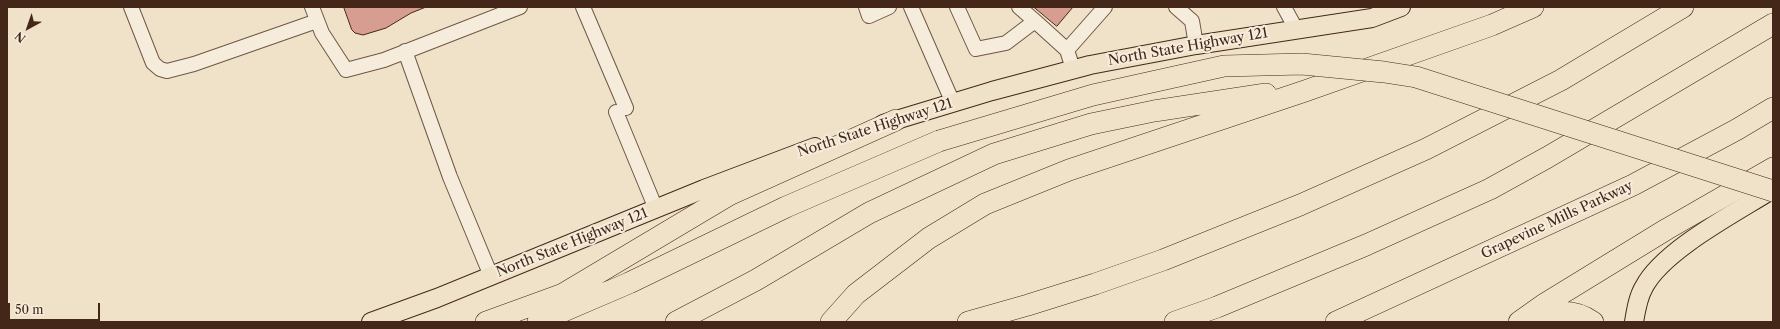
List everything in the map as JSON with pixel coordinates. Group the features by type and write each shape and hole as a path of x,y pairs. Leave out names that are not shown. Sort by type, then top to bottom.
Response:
{"highway":[{"path":"831,322 856,294 930,238 985,204 1069,170 1324,85 1492,25 1533,7"},
{"path":"968,322 1028,305 1155,263 1315,198 1426,149 1554,83 1683,7"},
{"path":"1175,322 1217,307 1366,245 1427,219 1490,189 1554,154 1773,24"},
{"path":"538,322 629,284 786,207 939,141 1093,95 1224,66 1302,64 1384,72 1423,79 1773,190"},
{"path":"676,322 756,280 869,213 994,154 1091,124 1324,85"},
{"name":"Grapevine Mills Parkway","path":"1336,322 1633,186 1736,130 1773,108"},
{"path":"486,322 563,294 729,195 896,120"},
{"path":"1519,322 1542,305 1667,229 1773,168"},
{"path":"1524,322 1557,311 1578,314 1593,322"}],"main road":[{"name":"North State Highway 121","path":"371,322 437,298 656,209 820,145 896,120 1073,69 1196,44 1372,18 1401,7"},
{"path":"1634,322 1636,307 1643,287 1653,272 1689,241 1773,190"}],"street":[{"path":"131,7 153,63 160,69 167,71 194,64 317,21"},
{"path":"312,7 322,33 346,70 405,52 520,7"},
{"path":"584,7 656,209"},
{"path":"866,7 869,16 889,7"},
{"path":"911,7 953,103"},
{"path":"957,7 976,50 1006,43 1035,21"},
{"path":"1019,7 1066,50 1073,69"},
{"path":"1066,50 1105,7"},
{"path":"1176,7 1192,21 1196,44"},
{"path":"1284,7 1296,29"},
{"path":"405,52 450,177 491,276"}],"building":[{"path":"344,7 426,7 411,13 386,28 363,35 355,33 352,30"},
{"path":"1034,7 1073,7 1057,26"}]}
